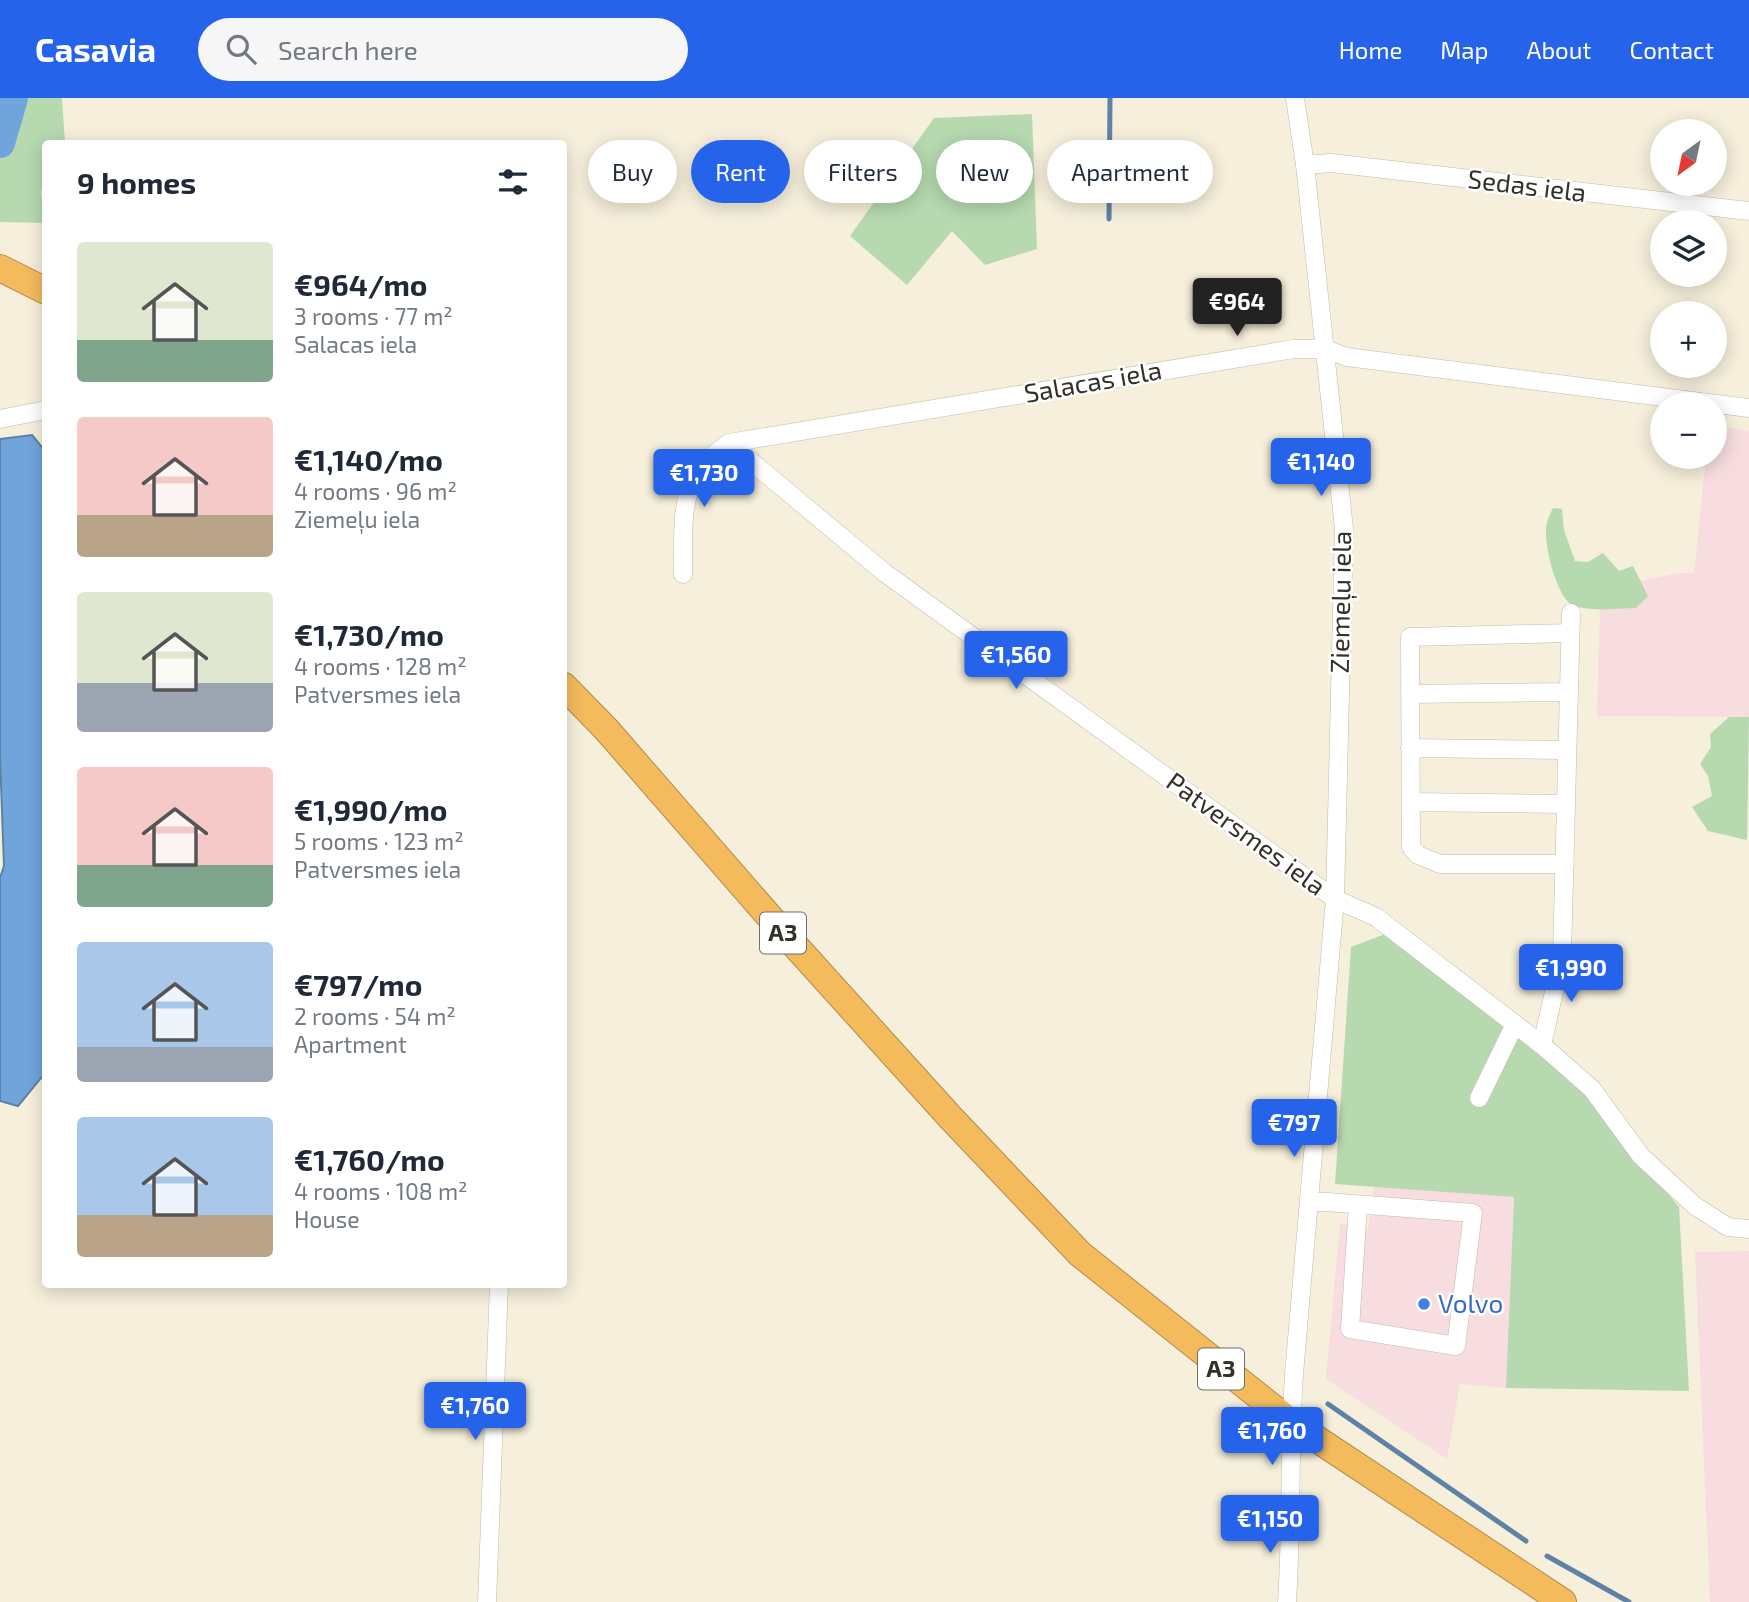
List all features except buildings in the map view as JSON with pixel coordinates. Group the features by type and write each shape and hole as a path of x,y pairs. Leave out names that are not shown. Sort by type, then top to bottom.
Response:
{"highway":[{"path":"0,268 42,289"},
{"name":"A3","path":"567,689 606,729 781,930 950,1117 1080,1254 1291,1422 1563,1602"}],"street":[{"name":"Ziemeļu iela","path":"1287,1602 1292,1511 1291,1422 1335,899 1344,529 1306,164 1295,98"},
{"name":"Sedas iela","path":"1306,164 1331,163 1749,211"},
{"name":"Salacas iela","path":"729,443 1294,349 1325,349 1347,357 1749,408"},
{"path":"0,419 42,411"},
{"path":"683,573 684,498 707,458 729,443"},
{"name":"Patversmes iela","path":"729,443 885,573 1335,899 1376,917 1515,1024 1592,1089 1641,1156 1695,1206 1728,1227 1749,1229"},
{"path":"1542,1045 1562,956 1571,613"},
{"path":"1565,864 1440,864 1418,855 1411,847 1410,637 1570,633"},
{"path":"1410,694 1569,692"},
{"path":"1410,748 1567,750"},
{"path":"1411,802 1566,804"},
{"path":"1479,1098 1515,1024"},
{"path":"1310,1202 1357,1205 1473,1213 1457,1346 1350,1329 1357,1205"},
{"path":"486,1602 499,1288"}],"shaded area":[{"path":"1727,428 1749,431 1749,717 1597,716 1600,608 1636,608 1639,581 1678,573 1694,573 1705,469 1727,469"},
{"path":"1374,1186 1514,1197 1506,1388 1460,1384 1447,1459 1326,1379 1340,1224 1368,1228"},
{"path":"1749,1251 1749,1602 1710,1602 1695,1252"}],"green space":[{"path":"0,98 62,98 65,140 42,140 42,223 0,222"},
{"path":"1032,114 1033,140 936,140 936,203 1033,203 1033,141 1037,249 985,265 952,231 907,285 850,236 873,203 922,203 922,140 918,140 934,118"},
{"path":"1553,508 1562,509 1564,530 1575,561 1588,562 1603,553 1619,571 1633,566 1648,596 1636,608 1578,607 1565,599 1555,579 1547,541 1547,523"},
{"path":"1729,717 1749,717 1747,840 1708,831 1692,807 1712,796 1708,776 1700,764 1711,747 1710,734"},
{"path":"1385,934 1582,1089 1679,1207 1689,1391 1506,1388 1514,1197 1335,1184 1351,947"}],"water":[{"path":"32,435 42,447 42,1077 18,1106 0,1101 0,878 4,866 0,757 0,439"}],"waterway":[{"path":"0,143 13,98"},
{"path":"1109,219 1110,98"},
{"path":"1328,1404 1526,1541"},
{"path":"1547,1556 1629,1602"}],"place":[{"name":"Volvo","path":"1424,1304"}]}
